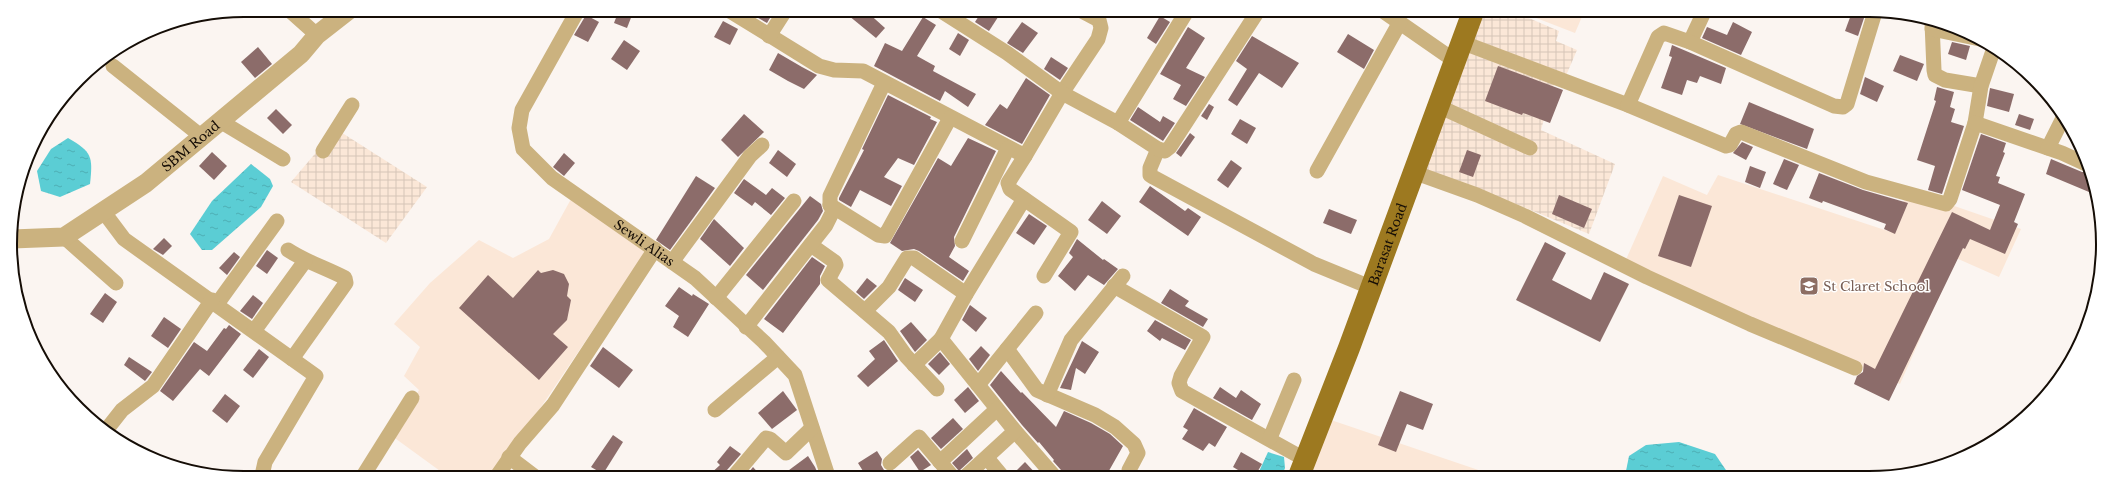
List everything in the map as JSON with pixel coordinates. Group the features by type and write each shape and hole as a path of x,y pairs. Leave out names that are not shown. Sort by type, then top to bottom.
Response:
{"main road":[{"name":"Barasat Road","path":"1302,468 1471,17"}],"street":[{"path":"297,17 317,36"},
{"name":"SBM Road","path":"64,237 146,183 301,54 317,36 340,17"},
{"name":"Sewli Alias","path":"574,17 522,110 519,128 522,149 552,178 695,278 795,375 812,428 823,471"},
{"path":"741,17 819,66 834,70 863,71 1025,156"},
{"path":"769,36 781,17"},
{"path":"950,17 1007,53 1062,93 1118,123 1158,149 1165,151 1170,147 1254,17"},
{"path":"1044,276 1071,232 1010,189 1008,185 1062,93 1100,33 1099,20 1093,17"},
{"path":"1118,123 1180,17"},
{"path":"1392,17 1458,52 1628,105 1726,146 1730,145 1736,134 1741,132 1866,182 1943,204 1946,204 1950,199 1975,123 1981,86 1992,53"},
{"path":"1690,42 1702,17"},
{"path":"1628,105 1658,37 1664,33 1690,42 1834,106 1843,107 1847,104 1873,17"},
{"path":"1317,171 1400,22"},
{"path":"1932,26 1934,70 1936,75 1945,80 1981,86"},
{"path":"113,66 201,136"},
{"path":"746,327 826,225 833,210 830,205 830,196 884,83"},
{"path":"323,151 352,105"},
{"path":"1438,106 1530,148"},
{"path":"830,205 878,235 884,236 950,118"},
{"path":"220,121 283,159"},
{"path":"2048,148 2061,122"},
{"path":"1975,123 2048,148 2081,162"},
{"path":"672,262 750,156 762,144"},
{"path":"962,241 1008,148"},
{"path":"1158,149 1150,168 1150,175 1153,177 1314,264 1370,287"},
{"path":"1413,172 1477,195 1525,216 1654,280 1750,324 1855,368"},
{"path":"914,365 941,338 1024,199"},
{"path":"716,298 794,201"},
{"path":"103,211 124,239 215,302 316,376 265,462 263,471"},
{"path":"109,426 122,410 153,386 277,221"},
{"path":"17,239 64,237 116,283"},
{"path":"811,245 835,262 836,265 828,280 889,332 906,356 937,389"},
{"path":"500,471 553,405 655,249"},
{"path":"288,250 305,261 323,266 345,278 346,283 292,359"},
{"path":"865,312 889,287 907,258 910,257 914,258 966,294"},
{"path":"254,331 305,261"},
{"path":"1048,395 1071,340 1119,281 1203,337 1181,376 1179,383 1182,390 1270,438 1302,468"},
{"path":"978,385 1036,313"},
{"path":"941,338 997,409 1050,471"},
{"path":"1007,349 1032,385 1048,395 1095,415 1114,427 1134,444 1138,453 1129,471"},
{"path":"715,410 778,357"},
{"path":"1270,438 1294,380"},
{"path":"366,471 412,398"},
{"path":"940,462 997,409"},
{"path":"738,471 766,438 770,439 786,453 812,428"},
{"path":"972,471 1015,431"},
{"path":"890,463 919,437 948,471"},
{"path":"509,458 527,471"},
{"path":"987,458 998,471"}],"shaded area":[{"path":"1480,17 1527,17 1559,31 1556,41 1577,50 1565,78 1553,86 1541,130 1615,164 1589,234 1506,200 1425,173"},
{"path":"1534,17 1582,17 1575,33"},
{"path":"336,129 427,187 386,243 291,182"},
{"name":"St Claret School","path":"1718,175 1891,232 1908,190 2021,229 1999,277 1956,258 1900,384 1624,264 1663,176 1707,195"},
{"path":"571,199 647,250 539,410 492,471 440,471 392,436 419,390 404,376 420,347 394,324 430,283 479,240 513,258 549,239"},
{"path":"1331,420 1481,471 1311,471"}],"water":[{"path":"68,138 82,147 89,156 91,161 90,184 60,197 41,191 37,171 51,149"},
{"path":"251,164 270,179 273,186 261,207 212,250 202,250 190,234 212,201"},
{"path":"1679,442 1715,454 1727,471 1626,471 1629,456 1646,445"},
{"path":"1268,452 1284,457 1284,471 1259,471"}],"building":[{"path":"585,17 590,17 599,22 588,42 574,35"},
{"path":"616,17 631,17 627,28 614,23"},
{"path":"756,17 771,17 767,23"},
{"path":"850,17 873,17 885,28 876,38"},
{"path":"923,17 936,25 917,56 935,66 933,71 976,94 968,107 945,91 940,101 874,66 885,43 902,51"},
{"path":"978,17 998,17 989,31 975,22"},
{"path":"1159,17 1170,22 1156,44 1147,38"},
{"path":"1850,17 1864,17 1858,36 1845,31"},
{"path":"723,21 738,29 730,45 714,37"},
{"path":"1022,22 1038,33 1023,53 1007,43"},
{"path":"1733,22 1752,32 1741,55 1702,38 1707,27 1727,35"},
{"path":"1188,27 1205,38 1186,68 1205,77 1186,106 1173,99 1181,85 1160,74"},
{"path":"958,33 969,40 960,56 949,49"},
{"path":"1348,34 1374,50 1364,69 1337,52"},
{"path":"1252,36 1299,63 1282,88 1259,73 1237,106 1228,100 1247,69 1236,61"},
{"path":"624,40 640,51 627,70 611,59"},
{"path":"1952,42 1970,46 1966,60 1948,54"},
{"path":"1672,45 1726,68 1721,84 1700,76 1697,83 1687,80 1682,95 1661,88 1672,57 1669,56"},
{"path":"258,47 272,64 255,78 241,62"},
{"path":"778,53 817,75 804,89 788,81 769,70"},
{"path":"1900,55 1924,64 1917,81 1893,71"},
{"path":"1051,57 1068,68 1060,80 1044,69"},
{"path":"1498,66 1563,90 1550,123 1523,113 1522,115 1485,101"},
{"path":"1865,77 1884,86 1877,102 1860,94"},
{"path":"1026,78 1050,95 1022,144 985,125 1000,104 1007,109"},
{"path":"1937,87 1954,92 1950,107 1955,109 1951,122 1964,126 1942,194 1928,190 1935,166 1917,160 1936,101 1934,100"},
{"path":"1990,88 2014,94 2009,112 1987,106"},
{"path":"888,95 931,117 930,119 937,122 914,165 898,158 884,177 902,186 891,206 860,190 851,207 839,200 839,198 864,150 862,149"},
{"path":"1749,102 1814,129 1807,149 1740,124"},
{"path":"1209,104 1214,107 1207,120 1201,116"},
{"path":"1138,107 1160,122 1163,116 1175,123 1163,141 1130,120"},
{"path":"276,109 292,125 283,134 267,118"},
{"path":"744,114 764,132 738,157 721,140"},
{"path":"2019,114 2034,119 2030,130 2015,125"},
{"path":"1240,119 1256,128 1247,144 1231,134"},
{"path":"1190,133 1195,137 1181,157 1176,153"},
{"path":"1981,134 2006,143 2003,152 2005,153 1996,176 2000,177 1998,183 2025,194 2014,222 2018,224 2005,254 1970,239 1965,249 1963,248 1889,401 1854,384 1857,376 1863,372 1864,363 1875,369 1952,212 1990,230 2000,205 1962,190"},
{"path":"968,138 996,151 954,237 955,246 949,257 969,271 963,281 919,251 914,249 902,251 890,243 938,158 951,166"},
{"path":"1742,142 1753,147 1746,160 1733,153"},
{"path":"778,150 796,164 787,177 769,163"},
{"path":"1467,150 1481,155 1473,177 1459,172"},
{"path":"212,152 227,166 214,180 199,166"},
{"path":"564,153 575,163 564,176 553,167"},
{"path":"1784,159 1799,165 1787,190 1773,184"},
{"path":"2051,159 2084,172 2090,191 2089,192 2046,174"},
{"path":"1231,160 1242,168 1228,188 1217,180"},
{"path":"1750,166 1766,172 1760,188 1745,182"},
{"path":"1819,173 1863,190 1908,203 1895,234 1884,229 1886,224 1823,201 1822,203 1809,198"},
{"path":"696,176 715,188 670,250 656,240"},
{"path":"744,179 766,195 772,188 785,198 771,215 755,202 752,206 734,193"},
{"path":"1150,186 1185,211 1188,208 1201,217 1188,236 1139,202"},
{"path":"1559,195 1592,209 1584,228 1552,214"},
{"path":"1679,195 1712,206 1691,267 1658,256"},
{"path":"810,196 821,204 823,211 818,220 763,290 746,275"},
{"path":"1102,201 1121,216 1107,234 1088,220"},
{"path":"1329,209 1357,220 1351,234 1323,223"},
{"path":"1029,214 1047,226 1034,245 1016,233"},
{"path":"714,219 744,248 730,266 700,239"},
{"path":"164,238 172,246 163,255 153,249"},
{"path":"1077,239 1103,260 1104,259 1118,269 1104,285 1088,275 1075,291 1058,276 1073,257 1069,253"},
{"path":"1545,242 1566,253 1552,280 1591,300 1604,272 1629,284 1600,342 1516,300"},
{"path":"267,250 278,258 267,274 256,266"},
{"path":"234,252 240,257 227,275 219,268"},
{"path":"812,257 825,266 820,276 820,284 783,333 764,319"},
{"path":"538,270 541,273 553,270 564,274 569,284 567,296 571,300 567,320 553,334 568,347 539,380 459,308 488,275 513,298"},
{"path":"867,278 877,286 864,299 856,292"},
{"path":"905,278 923,290 915,302 898,290"},
{"path":"679,287 692,296 693,294 709,304 688,337 673,327 679,316 665,306"},
{"path":"1170,289 1189,301 1185,306 1208,319 1203,327 1161,303"},
{"path":"105,293 117,302 103,323 90,314"},
{"path":"253,295 263,303 252,319 240,311"},
{"path":"970,305 987,318 976,332 962,320"},
{"path":"164,317 181,329 168,348 151,336"},
{"path":"1155,320 1191,340 1185,350 1162,338 1160,341 1147,331"},
{"path":"911,322 927,340 915,352 900,331"},
{"path":"229,325 241,334 209,376 200,369 173,401 160,391 194,342 207,351 224,328 226,329"},
{"path":"884,340 898,361 868,387 857,376 875,359 869,351"},
{"path":"1082,341 1099,352 1085,374 1076,368 1071,390 1060,388"},
{"path":"981,346 990,355 978,371 969,359"},
{"path":"603,347 633,370 619,388 590,366"},
{"path":"259,349 269,357 253,378 243,370"},
{"path":"940,352 950,364 939,375 928,364"},
{"path":"129,357 152,372 145,381 124,365"},
{"path":"1001,371 1056,427 1064,411 1091,423 1110,434 1123,446 1109,471 1061,471 1053,461 1054,460 1022,425 990,385"},
{"path":"968,387 979,401 965,413 954,400"},
{"path":"1220,387 1236,398 1241,390 1261,404 1252,420 1213,398"},
{"path":"783,391 797,410 772,429 758,413"},
{"path":"1400,391 1433,404 1423,430 1407,424 1396,452 1378,445"},
{"path":"225,394 240,406 227,423 212,411"},
{"path":"1194,408 1227,427 1215,447 1209,443 1203,451 1182,439 1188,430 1183,427"},
{"path":"953,418 963,429 941,449 931,438"},
{"path":"613,435 623,442 605,471 598,471 591,467"},
{"path":"730,446 741,454 727,471 713,471 720,465 717,462"},
{"path":"967,449 973,458 959,471 952,463"},
{"path":"918,450 931,465 919,471 910,457"},
{"path":"877,451 882,459 881,465 884,470 863,471 858,463"},
{"path":"1241,452 1262,464 1258,471 1240,471 1233,467"},
{"path":"808,456 817,471 788,471"},
{"path":"1025,462 1033,471 1016,471"},
{"path":"753,467 757,471 750,471"}],"place":[{"name":"St Claret School","path":"1809,286"}]}
